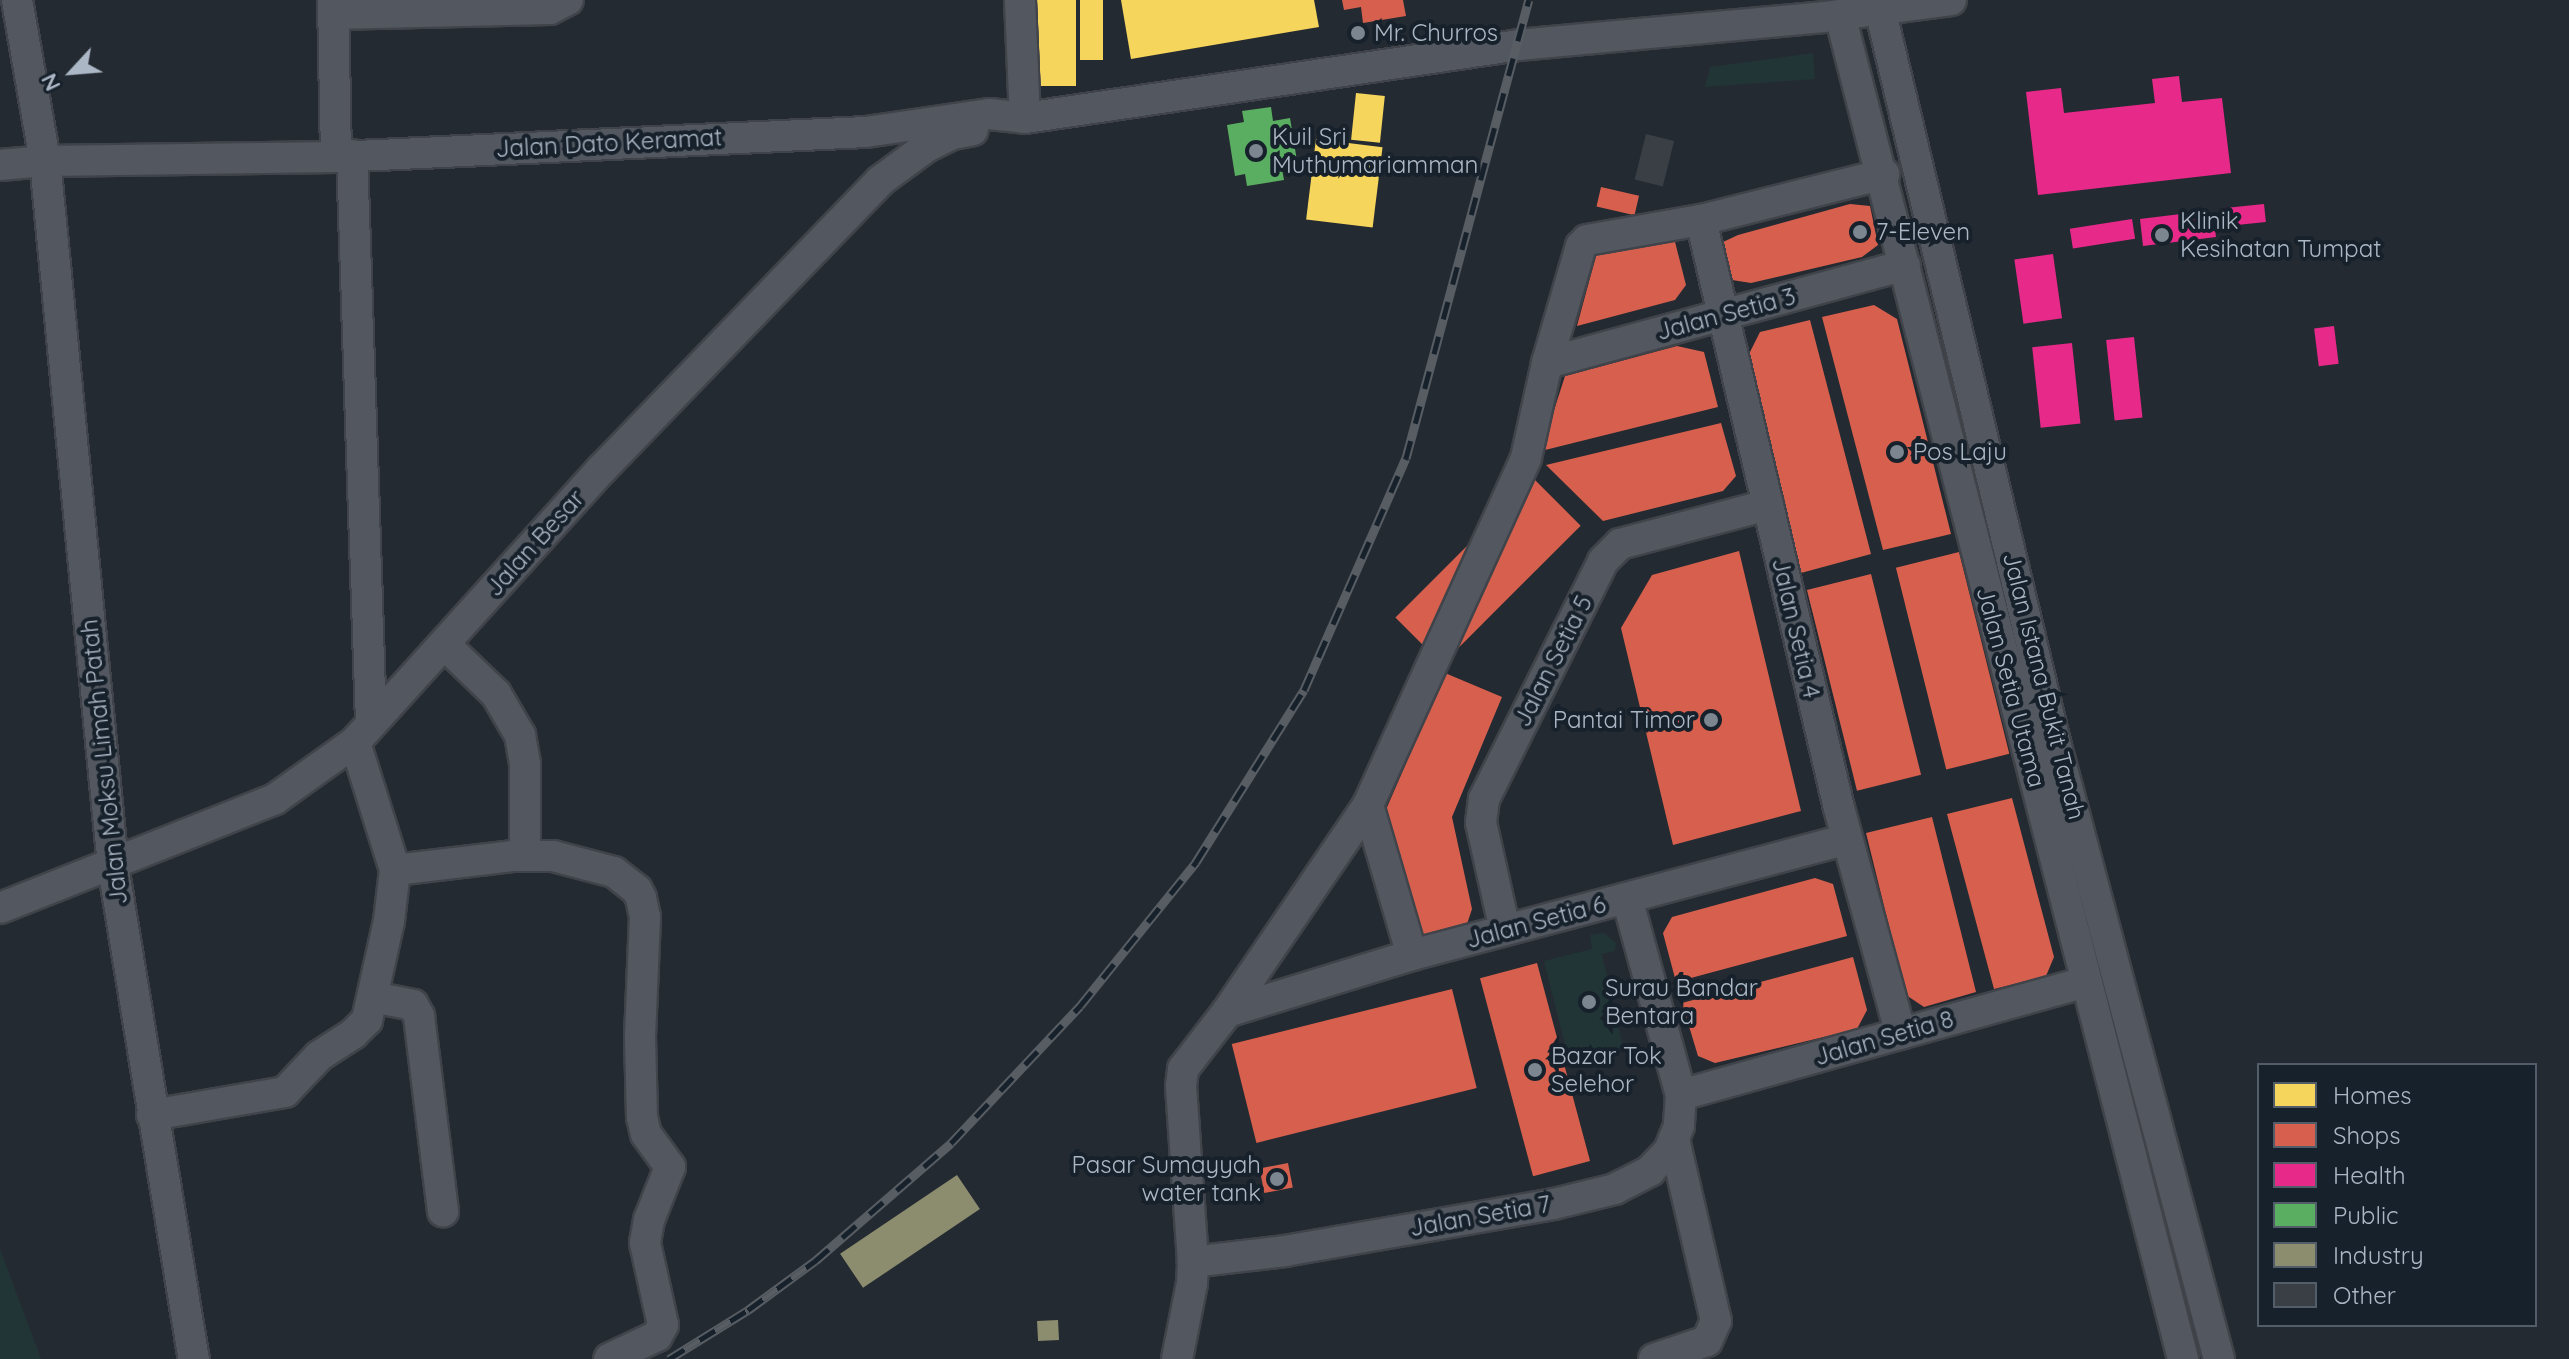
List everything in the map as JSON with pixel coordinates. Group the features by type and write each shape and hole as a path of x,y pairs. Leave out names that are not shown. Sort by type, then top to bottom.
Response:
{"street":[{"name":"Jalan Moksu Limah Patah","path":"17,0 45,161 113,866 194,1359"},
{"path":"152,1115 290,1089 319,1056 361,1027 373,997 389,921 395,870 363,732 344,156 333,7 550,9 568,0"},
{"path":"1020,0 1025,118 1518,45 1951,0"},
{"name":"Jalan Istana Bukit Tanah","path":"1880,9 2056,746 2219,1359"},
{"name":"Jalan Setia Utama","path":"1829,11 1884,174 2183,1359"},
{"name":"Jalan Dato Keramat","path":"45,161 344,156 866,132 989,114 1025,118"},
{"name":"Jalan Besar","path":"0,908 113,866 275,799 363,732 602,469 880,181 926,147 953,134 1025,118"},
{"path":"866,132 879,136 885,145 885,167 880,181"},
{"path":"0,165 45,161"},
{"path":"1177,1359 1192,1283 1193,1262 1181,1086 1183,1069 1227,1012 1368,805 1526,458 1574,261 1583,243 1701,220 1884,174"},
{"name":"Jalan Setia 4","path":"1701,220 1847,839 1901,1034"},
{"name":"Jalan Setia 3","path":"1547,363 1905,265"},
{"name":"Jalan Setia 5","path":"1505,930 1481,823 1484,799 1603,561 1620,544 1768,505"},
{"path":"444,644 496,694 520,735 525,764 525,855"},
{"path":"1368,805 1412,955"},
{"name":"Jalan Setia 6","path":"1227,1012 1412,955 1847,839"},
{"path":"395,870 525,855 553,856 614,872 637,890 643,907 642,1117 646,1134 670,1167 649,1220 645,1243 663,1325 657,1336 609,1359"},
{"name":"Jalan Setia 7","path":"1193,1262 1302,1248 1602,1192 1636,1181 1661,1162 1679,1126 1681,1095 1627,898"},
{"name":"Jalan Setia 8","path":"1681,1095 2087,982"},
{"path":"373,997 413,1005 419,1016 443,1212"},
{"path":"1654,1359 1707,1341 1716,1321 1674,1139"}],"green space":[{"path":"1813,53 1815,79 1705,87 1710,67"},
{"path":"1604,933 1616,943 1615,951 1602,954 1623,1047 1569,1060 1544,961 1592,949 1590,935"},
{"path":"0,1249 41,1359 0,1359"}],"building: Homes":[{"path":"1037,0 1076,0 1076,86 1037,86"},
{"path":"1080,0 1103,0 1103,60 1080,60"},
{"path":"1121,0 1314,0 1319,27 1131,59"},
{"path":"1356,93 1385,96 1380,143 1351,140"},
{"path":"1316,139 1383,147 1373,228 1306,219"}],"building: Shops":[{"path":"1342,0 1403,0 1406,16 1363,23 1361,7 1344,10"},
{"name":"Mr. Churros","path":"1362,27 1364,37 1354,39 1353,28"},
{"path":"1601,187 1639,196 1635,215 1597,206"},
{"path":"1850,204 1870,206 1878,245 1862,257 1751,283 1732,280 1723,242 1738,235"},
{"path":"1673,234 1686,285 1675,300 1577,326 1597,252"},
{"path":"1874,305 1897,319 1951,534 1883,550 1822,317"},
{"path":"1810,320 1871,554 1801,573 1747,358 1760,332"},
{"path":"1677,346 1704,352 1718,407 1541,451 1565,376"},
{"path":"1721,423 1736,476 1723,491 1603,521 1546,465"},
{"path":"1534,479 1581,526 1442,664 1395,618"},
{"name":"Pantai Timor","path":"1739,551 1801,811 1673,845 1621,628 1652,575"},
{"path":"1959,552 2009,754 1946,770 1896,568"},
{"path":"1871,574 1921,775 1857,791 1807,590"},
{"path":"1445,673 1502,697 1452,817 1472,909 1467,924 1416,936 1385,812"},
{"path":"2012,798 2054,957 2046,976 1994,989 1947,814"},
{"path":"1932,817 1976,992 1924,1007 1906,995 1866,833"},
{"path":"1815,878 1833,884 1847,936 1676,982 1663,933 1672,917"},
{"path":"1853,957 1867,1010 1857,1029 1715,1063 1698,1056 1682,1003"},
{"name":"Bazar Tok Selehor","path":"1537,963 1590,1161 1533,1176 1480,978"},
{"path":"1452,989 1477,1088 1256,1143 1232,1044"},
{"name":"Pasar Sumayyah water tank","path":"1288,1163 1293,1188 1264,1193 1260,1169"}],"building: Health":[{"path":"2179,76 2182,102 2222,98 2231,173 2038,195 2026,92 2061,88 2064,113 2155,103 2152,79"},
{"path":"2264,204 2266,222 2227,226 2225,208"},
{"path":"2197,212 2198,222 2214,220 2216,237 2143,246 2140,219"},
{"path":"2132,219 2135,239 2073,249 2070,229"},
{"path":"2053,254 2062,318 2023,324 2014,259"},
{"path":"2334,326 2339,364 2319,366 2314,328"},
{"path":"2134,337 2142,418 2115,420 2106,340"},
{"path":"2072,343 2080,424 2041,428 2032,347"}],"building: Public":[{"path":"1271,107 1273,121 1290,118 1298,167 1282,169 1284,180 1247,186 1245,174 1235,176 1227,125 1244,122 1242,111"}],"building: Industry":[{"path":"957,1175 980,1209 863,1288 840,1254"},
{"path":"1058,1320 1059,1340 1038,1341 1037,1321"}],"building: Other":[{"path":"1646,134 1674,141 1663,187 1635,180"}],"railway":[{"path":"669,1359 748,1310 815,1261 951,1143 1080,1006 1196,862 1304,690 1406,458 1529,0"}],"place":[{"name":"Mr. Churros","path":"1358,33"},
{"name":"Kuil Sri Muthumariamman","path":"1256,151"},
{"name":"7-Eleven","path":"1860,232"},
{"name":"Klinik Kesihatan Tumpat","path":"2162,235"},
{"name":"Pos Laju","path":"1897,452"},
{"name":"Pantai Timor","path":"1711,720"},
{"name":"Surau Bandar Bentara","path":"1589,1002"},
{"name":"Bazar Tok Selehor","path":"1535,1070"},
{"name":"Pasar Sumayyah water tank","path":"1277,1179"}]}
